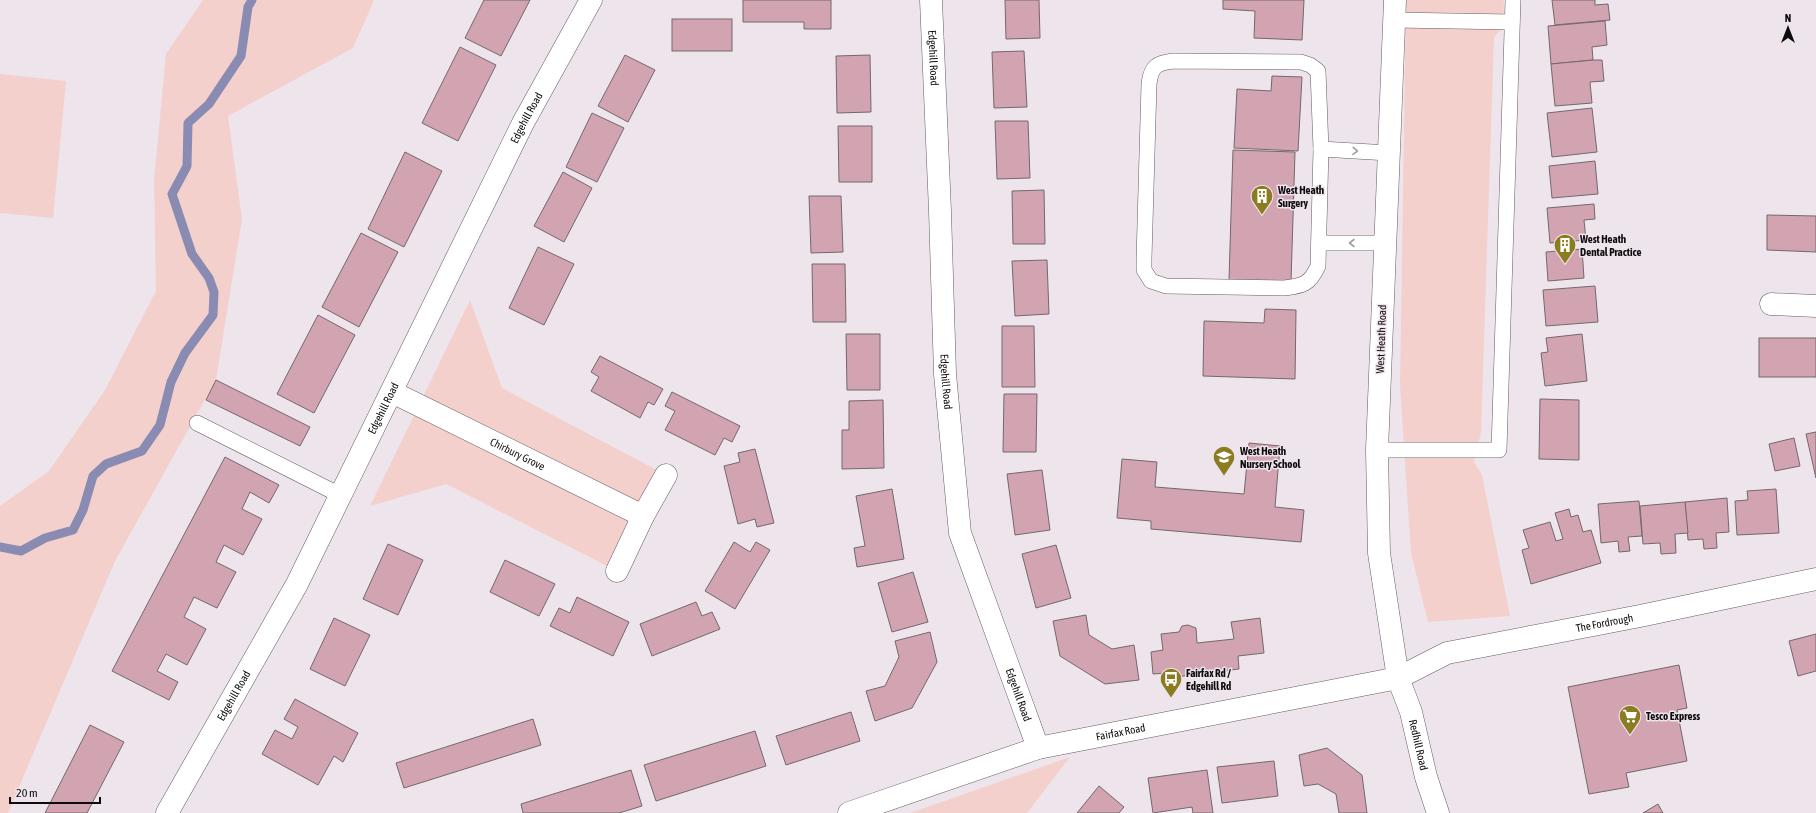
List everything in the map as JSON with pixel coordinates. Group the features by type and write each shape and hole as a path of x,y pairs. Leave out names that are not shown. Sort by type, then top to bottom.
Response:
{"street":[{"name":"Edgehill Road","path":"167,813 297,584 523,123 591,0"},
{"name":"Edgehill Road","path":"931,0 945,374 960,533 1038,748"},
{"name":"West Heath Road","path":"1394,10 1377,450 1379,553 1398,678"},
{"path":"1771,304 1816,306"},
{"name":"Chirbury Grove","path":"392,392 643,516"},
{"path":"617,571 643,516 666,475"},
{"name":"The Fordrough","path":"1398,678 1448,653 1640,616 1816,579"},
{"name":"Fairfax Road","path":"853,812 1038,748 1398,678"},
{"name":"Redhill Road","path":"1398,678 1411,712 1426,777 1438,813"}],"lane":[{"path":"1377,450 1499,450 1513,0"},
{"path":"1394,10 1512,22"},
{"path":"1173,61 1301,62 1310,65 1318,72 1321,149 1318,244 1318,266 1308,282 1296,287 1166,286 1151,281 1144,270 1144,259 1150,74 1155,66 1162,62 1173,61"},
{"path":"1321,149 1389,153"},
{"path":"1318,244 1385,244"},
{"path":"197,423 340,496"}],"shaded area":[{"path":"203,0 374,0 353,48 228,116 242,219 216,380 115,561 8,813 0,813 0,506 49,471 105,390 156,291 154,180 166,54"},
{"path":"1406,0 1504,0 1503,27 1494,37 1481,432 1474,462 1482,475 1510,616 1428,622 1411,553 1400,385"},
{"path":"0,74 66,81 53,218 0,213"},
{"path":"470,300 502,388 666,475 617,571 446,484 370,506"},
{"path":"1070,757 1027,813 910,813"}],"building":[{"path":"484,0 530,0 501,56 465,38"},
{"path":"743,0 831,0 831,29 804,29 804,22 743,22"},
{"path":"1005,0 1039,0 1040,38 1006,39"},
{"path":"1223,0 1304,0 1302,40 1254,38 1255,11 1223,9"},
{"path":"1552,0 1595,0 1595,5 1608,4 1610,20 1555,25"},
{"path":"672,19 732,19 732,51 672,51"},
{"path":"1605,21 1607,45 1592,47 1593,60 1551,64 1548,26"},
{"path":"460,47 496,65 458,141 422,123"},
{"path":"1024,51 1027,107 994,108 992,52"},
{"path":"625,55 655,70 628,122 598,106"},
{"path":"870,55 871,112 837,113 836,56"},
{"path":"1602,60 1604,81 1590,82 1592,103 1555,106 1551,64"},
{"path":"1272,76 1302,77 1298,151 1234,148 1237,89 1271,91"},
{"path":"1592,108 1597,152 1552,157 1547,113"},
{"path":"592,113 624,128 597,182 566,167"},
{"path":"995,121 1028,121 1030,178 997,179"},
{"path":"838,126 872,126 872,182 839,182"},
{"name":"West Heath Surgery","path":"1233,150 1295,152 1291,282 1229,280"},
{"path":"405,152 442,171 404,247 368,229"},
{"path":"1595,161 1598,194 1552,198 1549,166"},
{"path":"563,172 592,188 564,242 534,226"},
{"path":"1044,190 1045,244 1013,244 1012,191"},
{"path":"809,196 841,196 843,252 811,253"},
{"path":"1594,204 1595,219 1584,220 1586,240 1550,243 1547,208"},
{"path":"1767,215 1816,216 1816,252 1767,250"},
{"path":"361,233 398,252 359,327 322,307"},
{"path":"538,247 574,264 544,325 509,308"},
{"name":"West Heath Dental Practice","path":"1582,249 1584,278 1548,281 1546,252"},
{"path":"1047,260 1049,314 1015,316 1012,261"},
{"path":"812,264 845,264 846,322 813,322"},
{"path":"1595,286 1598,322 1546,326 1543,290"},
{"path":"1265,309 1296,310 1295,379 1203,376 1204,321 1264,323"},
{"path":"318,315 355,335 314,413 277,394"},
{"path":"1002,326 1034,326 1035,387 1002,387"},
{"path":"846,334 880,334 880,390 847,390"},
{"path":"1582,334 1587,381 1545,386 1541,353 1548,352 1546,338"},
{"path":"1759,338 1816,338 1816,377 1759,377"},
{"path":"600,356 663,389 654,405 648,402 640,418 591,391 599,377 591,372"},
{"path":"216,380 310,427 300,446 206,400"},
{"path":"672,392 740,426 732,442 724,438 715,455 665,430 675,411 665,406"},
{"path":"1004,394 1037,394 1036,452 1003,452"},
{"path":"1540,399 1579,400 1579,460 1539,459"},
{"path":"883,400 884,468 842,469 842,430 849,430 849,401"},
{"path":"1816,432 1816,478 1806,434"},
{"path":"1794,438 1800,466 1775,471 1769,444"},
{"path":"1249,443 1280,446 1275,507 1304,510 1301,542 1151,529 1151,521 1117,518 1122,459 1157,462 1155,487 1244,494"},
{"path":"755,449 774,523 757,527 755,519 738,524 724,466 740,462 738,453"},
{"path":"225,457 279,485 269,503 250,492 242,509 262,519 243,555 224,545 216,562 236,572 217,608 194,597 184,617 206,629 187,665 166,654 157,671 178,682 169,700 112,671"},
{"path":"1042,470 1050,530 1015,535 1007,474"},
{"path":"892,489 904,559 857,567 854,548 865,546 856,496"},
{"path":"1776,489 1779,533 1737,535 1735,501 1748,500 1747,491"},
{"path":"1727,498 1729,532 1716,533 1717,548 1704,549 1703,539 1688,540 1685,502"},
{"path":"1639,501 1642,536 1628,537 1630,551 1619,552 1618,541 1601,543 1598,504"},
{"path":"1685,502 1688,533 1675,534 1676,553 1661,554 1660,543 1643,544 1640,506"},
{"path":"1569,509 1571,517 1578,515 1583,532 1591,530 1601,563 1531,584 1522,550 1529,548 1523,530 1550,522 1556,541 1563,539 1555,513"},
{"path":"734,542 750,552 756,542 770,550 735,609 705,591"},
{"path":"388,544 423,560 398,615 363,599"},
{"path":"1056,545 1071,598 1036,608 1022,554"},
{"path":"505,560 555,584 539,616 490,592"},
{"path":"913,572 928,622 892,632 878,583"},
{"path":"577,597 629,622 613,656 550,626 559,608 570,613"},
{"path":"696,602 702,616 712,612 720,629 652,656 640,624"},
{"path":"1086,615 1089,635 1112,649 1134,645 1139,680 1105,684 1060,656 1053,621"},
{"path":"334,618 370,635 345,686 310,669"},
{"path":"1260,618 1264,653 1238,656 1239,669 1168,678 1167,673 1153,674 1151,652 1163,650 1161,634 1179,632 1182,626 1188,625 1196,628 1197,643 1234,639 1231,622"},
{"path":"930,632 937,662 912,708 875,721 866,691 885,686 899,657 895,641"},
{"path":"1816,634 1816,671 1798,676 1789,641"},
{"name":"Tesco Express","path":"1679,665 1687,708 1677,710 1687,761 1626,773 1629,787 1589,794 1568,687"},
{"path":"295,699 358,733 343,762 334,756 318,785 262,754 275,730 292,739 298,727 284,719"},
{"path":"851,712 860,741 786,765 776,736"},
{"path":"533,719 541,745 404,788 396,763"},
{"path":"90,725 124,742 87,813 45,813"},
{"path":"755,731 766,766 656,801 644,765"},
{"path":"1327,748 1362,775 1367,813 1339,813 1336,794 1318,784 1304,786 1299,755"},
{"path":"1274,761 1278,796 1222,803 1217,767"},
{"path":"631,770 642,806 619,813 523,813 521,804"},
{"path":"1207,770 1213,813 1193,813 1192,807 1153,813 1148,778"},
{"path":"1099,786 1124,807 1119,813 1077,813"},
{"path":"1658,804 1663,813 1643,813"}],"waterway":[{"path":"0,547 21,551 45,538 73,530 83,510 93,476 106,464 142,451 160,425 171,382 185,353 213,315 214,292 209,278 192,254 172,194 187,166 188,123 209,104 241,56 248,7 252,0"}],"place":[{"name":"West Heath Surgery","path":"1262,216"},
{"name":"West Heath Dental Practice","path":"1565,264"},
{"name":"West Heath Nursery School","path":"1224,476"},
{"name":"Fairfax Rd / Edgehill Rd","path":"1171,698"},
{"name":"Tesco Express","path":"1630,736"}]}
